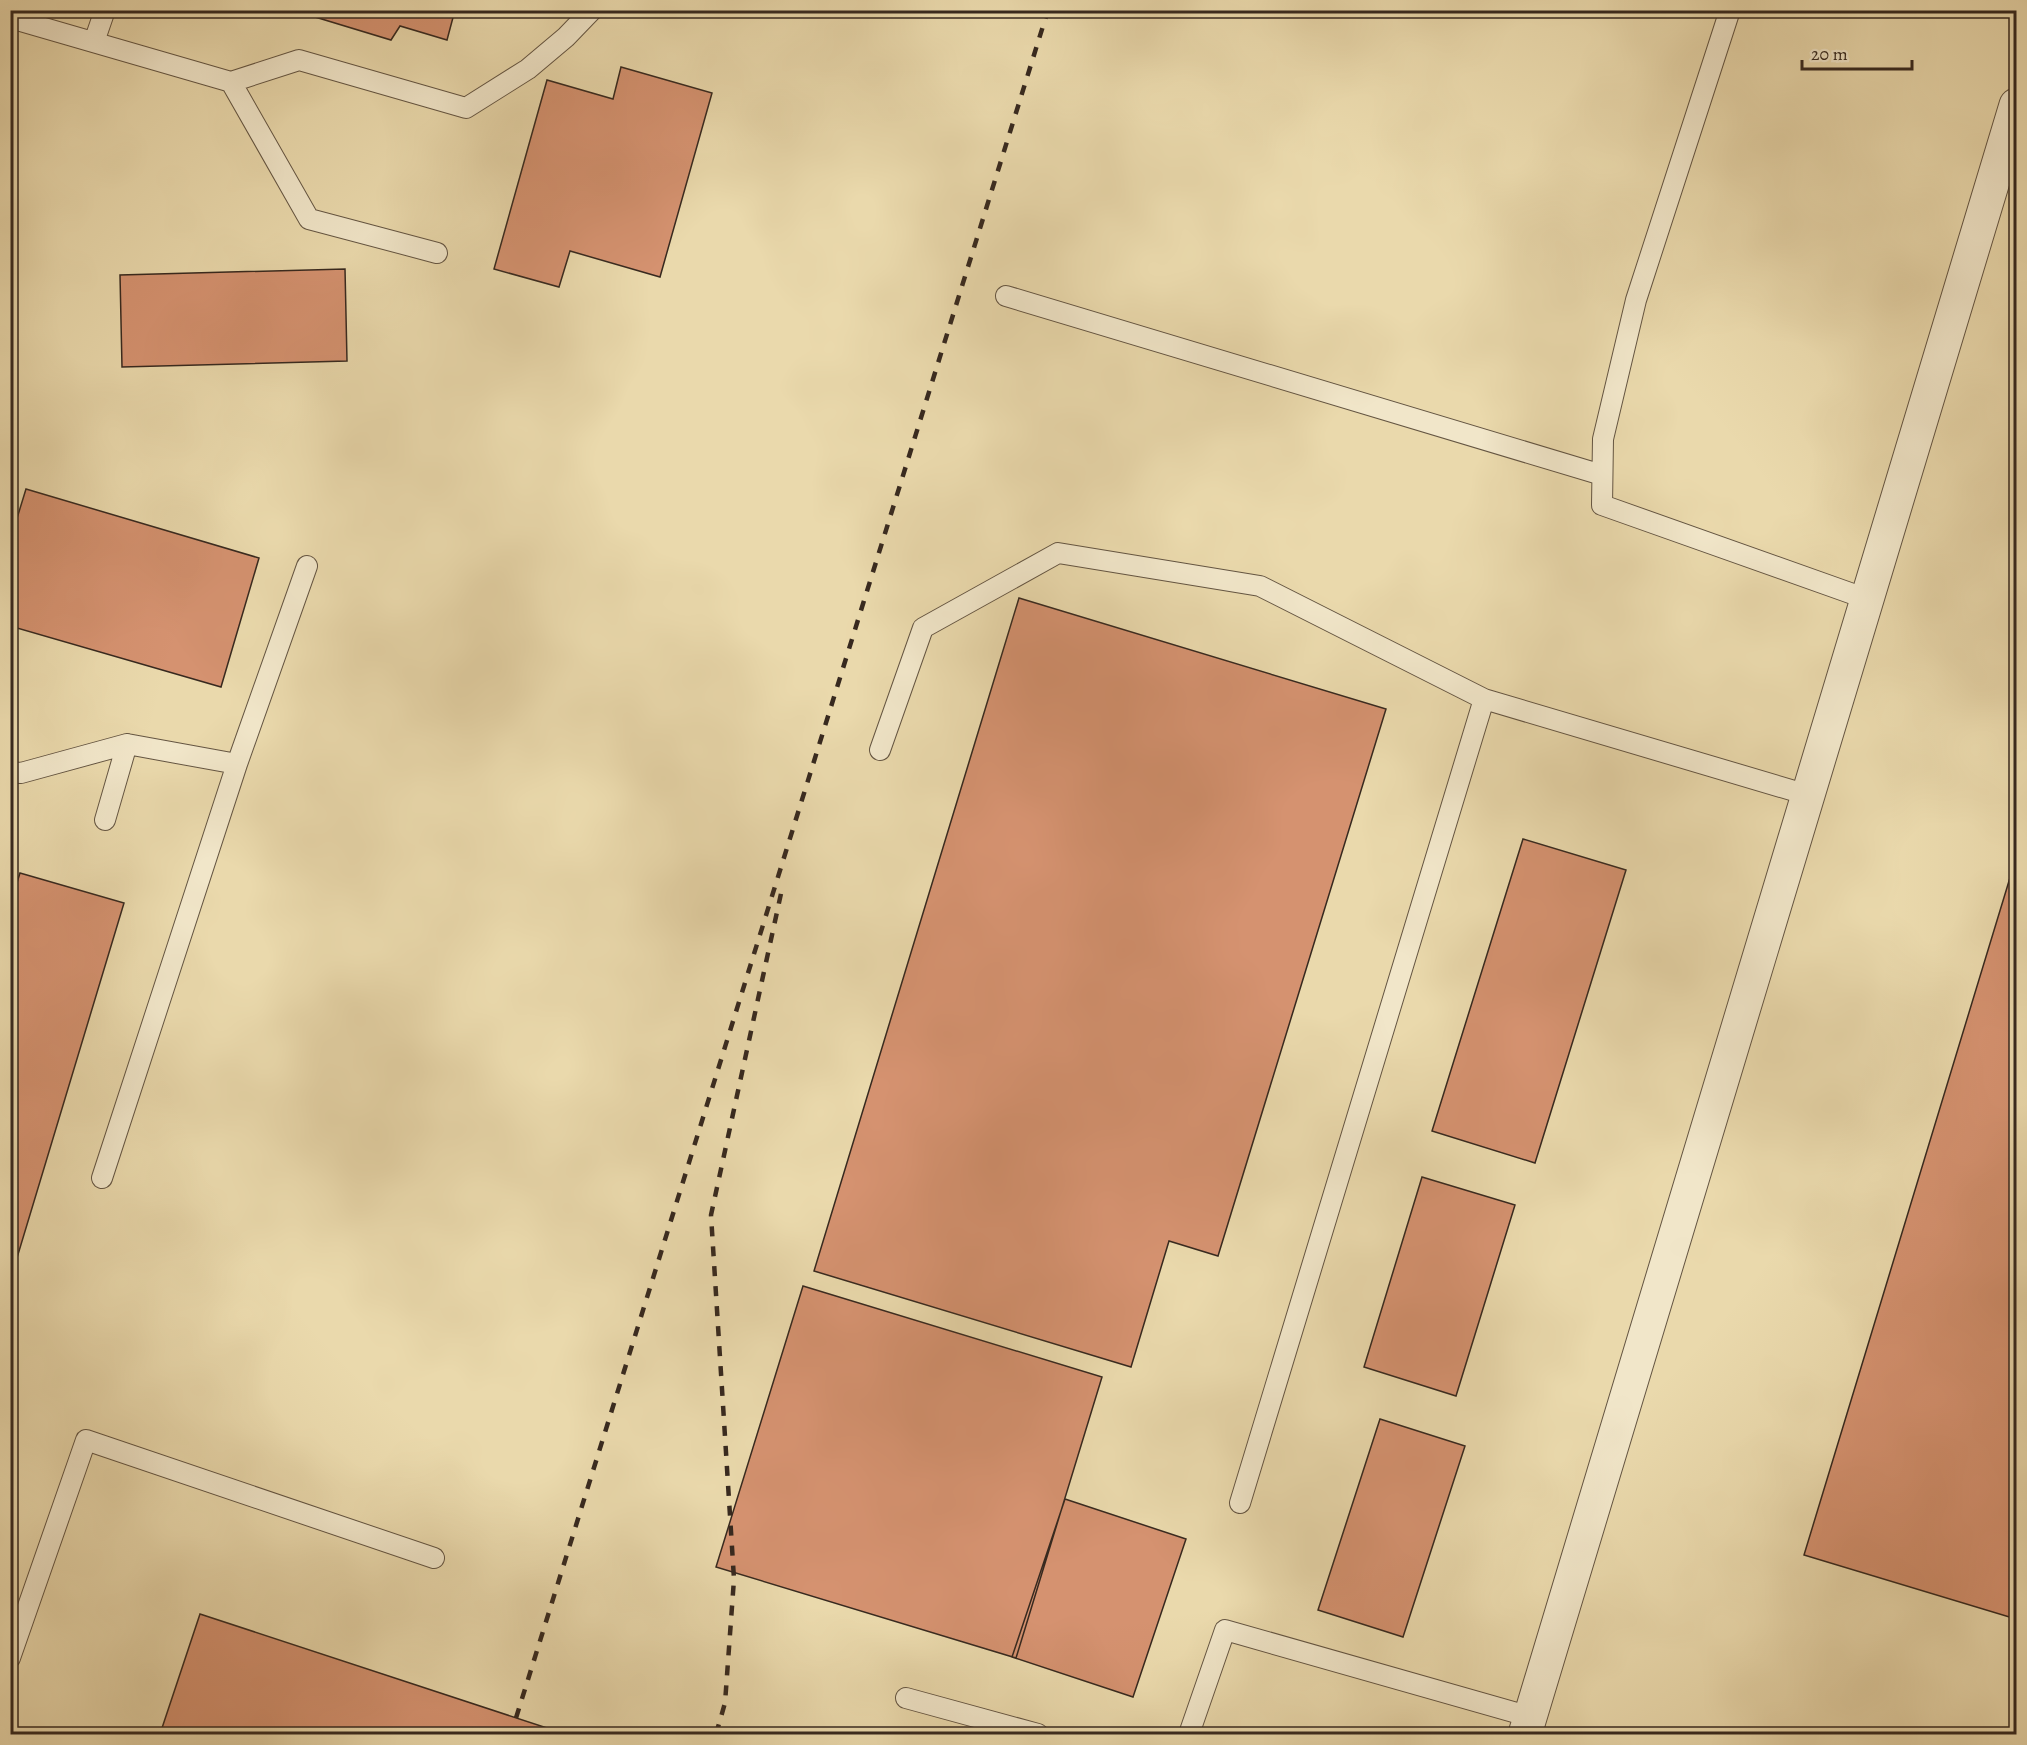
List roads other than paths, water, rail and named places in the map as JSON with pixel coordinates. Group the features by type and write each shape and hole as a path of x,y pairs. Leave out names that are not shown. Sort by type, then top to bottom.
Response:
{"street":[{"path":"1528,1726 2016,105"}],"lane":[{"path":"94,42 105,10"},
{"path":"10,18 231,82 299,60 466,108 528,69 566,37 592,10"},
{"path":"1730,10 1636,300 1603,440 1602,505 1867,599"},
{"path":"231,82 309,219 437,253"},
{"path":"1006,296 1602,475"},
{"path":"880,750 923,627 1058,553 1260,586 1484,699 1808,795"},
{"path":"102,1178 237,764 307,566"},
{"path":"1240,1503 1484,699"},
{"path":"10,772 21,773 127,744 237,764"},
{"path":"105,820 127,744"},
{"path":"10,1658 86,1440 434,1558"},
{"path":"1189,1734 1225,1630 1528,1726"},
{"path":"906,1698 1038,1734"}],"railway":[{"path":"516,1718 1048,10"},
{"path":"716,1734 725,1703 734,1579 711,1215 782,889"}]}
